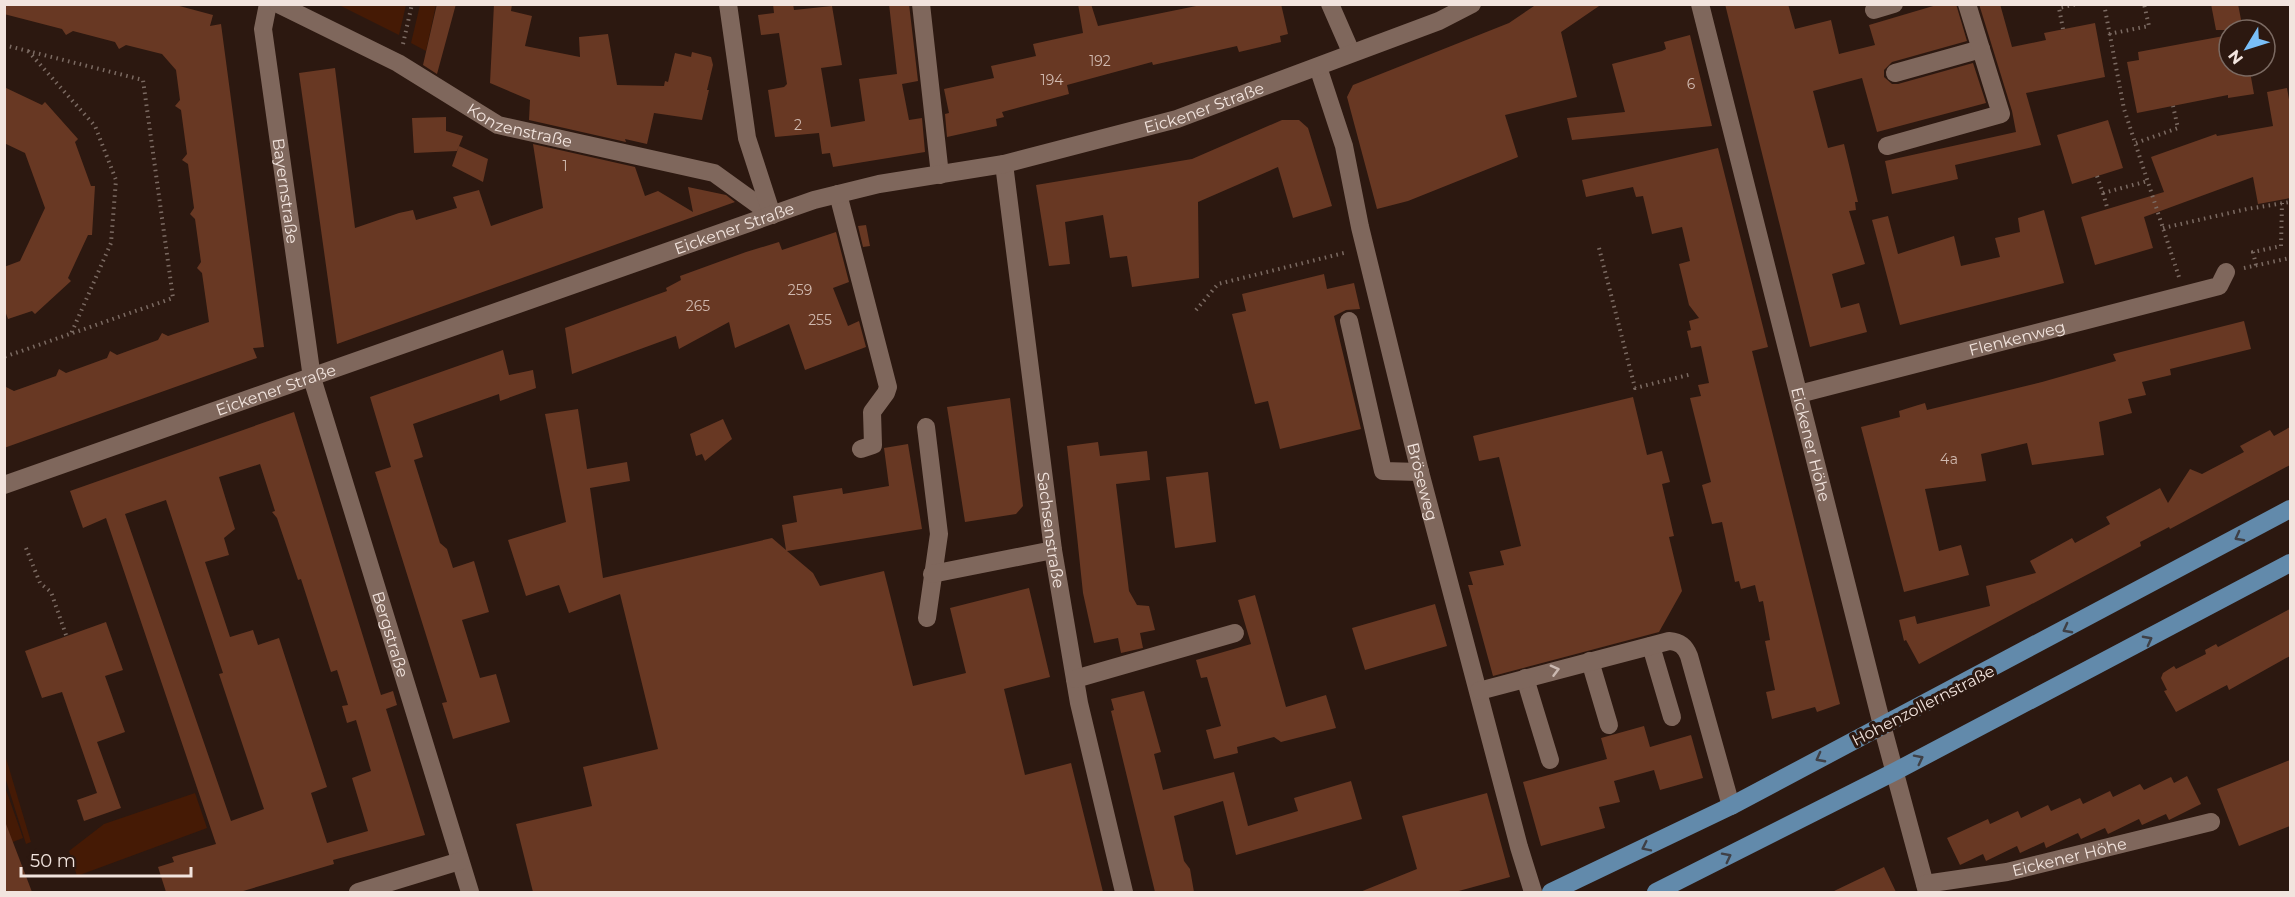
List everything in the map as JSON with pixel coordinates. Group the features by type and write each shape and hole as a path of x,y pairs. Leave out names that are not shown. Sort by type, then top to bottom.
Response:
{"main road":[{"name":"Hohenzollernstraße","path":"1551,892 1731,806 2290,509"},
{"path":"1656,892 1896,771 2290,563"}],"street":[{"name":"Bayernstraße","path":"268,4 263,29 312,378"},
{"name":"Konzenstraße","path":"278,4 398,63 498,125 714,173 772,215"},
{"path":"728,4 747,138 772,215"},
{"path":"921,4 940,175"},
{"path":"1330,4 1351,52"},
{"name":"Eickener Straße","path":"4,485 772,215 838,194 1005,164 1177,119 1439,21 1472,4"},
{"name":"Eickener Höhe","path":"1700,4 1882,725 1926,888 2007,872 2211,822"},
{"path":"1874,10 1894,4"},
{"path":"1887,146 2001,114 1967,4"},
{"path":"1895,73 1981,49"},
{"name":"Bröseweg","path":"1318,68 1344,146 1365,247 1420,472 1519,847 1533,892"},
{"name":"Sachsenstraße","path":"1005,164 1053,550 1075,680 1124,892"},
{"path":"838,194 888,387 872,412 873,445 861,449"},
{"name":"Flenkenweg","path":"1798,394 2219,286 2226,272"},
{"path":"1349,321 1383,471 1420,472"},
{"name":"Bergstraße","path":"312,378 470,892"},
{"path":"926,427 939,534 927,618"},
{"path":"932,574 1053,550"},
{"path":"1075,680 1235,633"},
{"path":"1479,691 1669,641 1678,642 1686,649 1731,806"},
{"path":"1651,646 1672,717"},
{"path":"1590,661 1609,725"},
{"path":"1525,678 1550,760"},
{"path":"358,892 460,861"}],"path":[{"path":"398,63 412,4"},
{"path":"2063,29 2059,8 2077,4"},
{"path":"2104,4 2124,109 2185,294"},
{"path":"2109,34 2148,26 2144,4"},
{"path":"4,45 144,80 173,298 4,357"},
{"path":"27,51 95,126 116,180 111,243 71,334"},
{"path":"2136,143 2178,129 2172,106"},
{"path":"2097,176 2107,207"},
{"path":"2103,193 2148,181"},
{"path":"2163,228 2290,202"},
{"path":"2256,264 2253,252 2281,246 2282,204"},
{"path":"1197,310 1218,284 1365,247"},
{"path":"1599,248 1635,388 1692,374"},
{"path":"2226,272 2290,258"},
{"path":"26,548 40,584 51,592 66,635"}],"shaded area":[{"path":"339,5 406,5 399,35"},
{"path":"420,5 436,5 426,51 411,43"},
{"path":"6,758 31,842 26,844 5,777"},
{"path":"4,784 23,838 5,845 4,845"},
{"path":"195,793 207,828 77,876 69,851 104,824"}],"building":[{"path":"4,4 172,4 213,15 210,26 221,24 264,347 253,348 257,358 4,448 4,386 14,391 56,376 59,369 66,373 107,358 110,351 117,355 158,340 162,333 168,336 209,322 202,273 197,268 201,262 195,219 190,214 194,208 188,164 182,160 187,154 181,110 175,106 180,100 176,70 162,54 126,45 119,49 115,42 73,31 66,35 62,29 4,14"},
{"path":"437,4 456,4 437,74 423,65"},
{"path":"494,4 512,4 511,11 532,16 525,46 580,57 579,37 608,34 617,85 664,86 665,81 668,82 675,53 691,57 692,52 711,57 713,65 702,120 654,113 647,144 625,139 626,142 529,120 530,100 490,83"},
{"path":"773,4 793,4 794,10 832,6 842,65 821,68 831,127 865,121 859,79 897,74 889,4 909,4 918,81 902,84 909,120 922,118 925,152 833,167 830,153 822,154 819,133 775,137 768,90 784,87 787,84 779,33 761,35 758,15 774,13"},
{"path":"1078,4 1091,4 1098,26 1206,4 1281,4 1288,34 1280,36 1281,42 1239,52 1237,46 1153,65 1152,62 1067,85 1069,94 1002,112 1004,117 996,119 997,126 947,137 945,114 949,113 944,89 994,78 991,66 1036,56 1033,44 1083,33"},
{"path":"1537,4 1602,4 1561,32 1577,97 1505,115 1518,157 1408,201 1377,209 1347,97 1353,85 1509,23"},
{"path":"1725,4 1788,4 1795,29 1831,20 1839,54 1875,45 1869,25 1940,4 1956,4 1967,41 1892,62 1884,70 1884,77 1892,84 1898,84 1973,63 1986,103 1877,132 1862,78 1813,91 1828,148 1844,144 1858,202 1855,202 1856,210 1849,211 1865,264 1832,274 1841,308 1859,303 1867,332 1810,347"},
{"path":"1979,4 2000,4 2012,47 2046,40 2044,33 2095,23 2105,77 2026,93 2041,145 1955,165 1958,179 1892,194 1885,161 2016,132 2012,111"},
{"path":"2211,4 2238,4 2241,18 2217,18 2216,30"},
{"path":"1690,35 1712,126 1572,140 1567,118 1625,112 1612,64 1662,51 1666,49 1664,42"},
{"path":"2217,37 2217,78 2251,78 2254,94 2228,98 2228,95 2137,113 2127,62 2139,60 2138,52"},
{"path":"335,68 355,228 413,210 416,220 457,208 453,197 479,190 491,226 543,208 533,144 635,167 645,196 658,191 693,212 688,187 726,195 735,202 337,344 299,73"},
{"path":"4,87 42,105 45,102 78,139 75,142 91,186 95,186 92,235 88,235 68,278 71,281 35,314 32,311 8,319 4,308 4,267 20,261 45,208 25,153 4,143"},
{"path":"2287,88 2290,105 2290,198 2258,204 2253,177 2144,217 2153,248 2095,265 2081,217 2164,192 2151,157 2216,134 2217,136 2273,126 2267,92"},
{"path":"446,117 446,131 463,136 457,151 414,153 412,118"},
{"path":"1282,120 1299,120 1308,128 1332,206 1293,218 1278,167 1198,202 1199,278 1132,287 1127,256 1110,258 1103,215 1065,222 1070,264 1049,266 1036,185 1192,159"},
{"path":"2108,120 2123,168 2072,184 2057,135"},
{"path":"459,146 488,159 483,182 452,166"},
{"path":"1718,148 1768,347 1752,351 1840,704 1817,712 1815,707 1772,719 1766,692 1775,690 1765,641 1770,640 1763,601 1759,602 1755,585 1741,589 1739,581 1735,582 1722,522 1712,524 1702,485 1711,482 1690,398 1701,396 1698,385 1709,383 1701,346 1691,348 1687,331 1691,330 1689,321 1699,318 1689,305 1679,264 1690,261 1682,227 1652,234 1643,196 1636,197 1633,187 1586,197 1582,180"},
{"path":"2044,210 2064,283 1900,325 1872,220 1888,216 1898,254 1954,236 1961,266 2000,257 1995,238 2020,232 2018,218"},
{"path":"866,225 870,246 863,247 858,226"},
{"path":"836,232 849,282 833,288 848,326 859,321 866,347 805,370 789,324 735,348 729,322 679,349 676,336 572,374 565,328 667,291 666,288 681,280 680,276 746,252 779,242 782,250"},
{"path":"1324,274 1327,289 1354,283 1360,309 1346,310 1334,316 1361,429 1280,449 1268,401 1255,404 1232,314 1246,311 1242,294"},
{"path":"2244,321 2251,349 2170,369 2171,375 2142,382 2146,395 2128,399 2132,413 2099,422 2104,455 2032,465 2027,443 1981,454 1986,481 1925,489 1939,551 1961,545 1969,575 1904,592 1861,427 1900,417 1899,411 1925,403 1927,410 2042,382 2116,361 2113,354"},
{"path":"503,350 509,375 533,370 536,388 500,401 499,394 413,424 423,457 414,460 440,543 447,549 453,568 474,561 489,612 462,620 480,678 496,674 510,722 453,739 442,703 447,702 375,472 391,467 370,397"},
{"path":"1633,397 1647,455 1662,451 1670,482 1662,484 1674,536 1669,537 1682,591 1659,632 1493,676 1468,585 1473,585 1469,572 1504,565 1500,551 1521,546 1499,457 1479,461 1473,436"},
{"path":"1010,398 1023,506 1016,514 965,522 947,407"},
{"path":"578,409 587,469 627,462 630,481 590,488 603,578 772,538 786,550 782,525 797,522 793,496 842,488 843,494 889,486 884,448 908,444 922,529 787,551 813,573 820,586 884,571 913,686 966,673 950,608 1029,588 1050,677 1004,689 1025,775 1071,763 1103,892 533,892 516,824 592,806 583,767 658,749 620,594 569,613 559,585 526,596 508,540 566,522 545,414"},
{"path":"294,412 381,695 393,691 397,705 386,709 425,835 333,860 334,864 240,892 166,892 158,867 174,862 172,857 216,844 106,518 83,528 70,491","holes":["260,464 275,511 272,512 277,518 298,580 301,579 331,672 337,670 348,705 342,706 347,723 356,720 371,771 352,778 368,831 327,843 311,793 327,787 279,638 258,645 253,630 230,637 205,562 229,555 224,538 235,529 219,477","166,500 223,673 219,674 264,809 231,821 125,514"]},
{"path":"723,419 732,439 705,461 702,454 696,456 690,434"},
{"path":"2290,427 2290,465 2170,529 2169,527 2140,542 2141,546 1919,664 1906,640 1904,641 1899,620 1915,616 1917,624 1990,606 1986,586 2036,573 2030,561 2072,538 2075,543 2110,524 2106,517 2160,488 2168,503 2190,469 2202,474 2244,452 2240,446 2270,430 2274,436"},
{"path":"1098,442 1100,456 1147,451 1150,480 1116,484 1129,591 1137,605 1149,606 1155,630 1140,633 1143,648 1121,653 1118,638 1094,643 1083,593 1067,446"},
{"path":"1208,472 1216,542 1175,548 1166,477"},
{"path":"1255,595 1286,707 1326,695 1336,728 1281,742 1274,737 1237,747 1238,753 1214,759 1206,730 1221,726 1207,677 1201,678 1196,660 1251,644 1238,600"},
{"path":"1435,604 1447,646 1365,670 1352,628"},
{"path":"2290,609 2290,656 2229,690 2227,685 2176,712 2164,691 2167,690 2161,678 2163,673 2174,666 2176,669 2206,654 2205,650 2216,644 2218,647"},
{"path":"106,622 123,670 105,676 125,732 97,742 121,808 84,821 77,800 97,793 62,692 42,698 25,651"},
{"path":"1144,691 1161,752 1154,754 1163,790 1234,772 1248,826 1298,811 1294,798 1351,781 1362,819 1236,855 1223,801 1174,816 1184,861 1190,869 1194,892 1155,892 1111,711 1114,710 1111,699"},
{"path":"1644,726 1650,747 1691,735 1703,778 1660,790 1654,770 1614,781 1620,802 1599,807 1605,828 1541,846 1523,782 1607,759 1601,738"},
{"path":"2290,760 2290,826 2239,846 2217,789"},
{"path":"2187,776 2201,804 2169,820 2166,814 2142,825 2139,819 2108,834 2105,828 2081,839 2078,833 2046,848 2044,842 2020,853 2017,846 1986,861 1983,854 1960,865 1947,838 1988,819 1990,824 2018,811 2021,818 2048,805 2051,811 2080,798 2083,804 2110,791 2113,797 2140,784 2144,790 2171,777 2174,783"},
{"path":"1487,793 1510,877 1455,892 1360,892 1417,869 1402,816"},
{"path":"6,824 32,892 4,892"},
{"path":"1884,867 1896,892 1832,892"}]}
